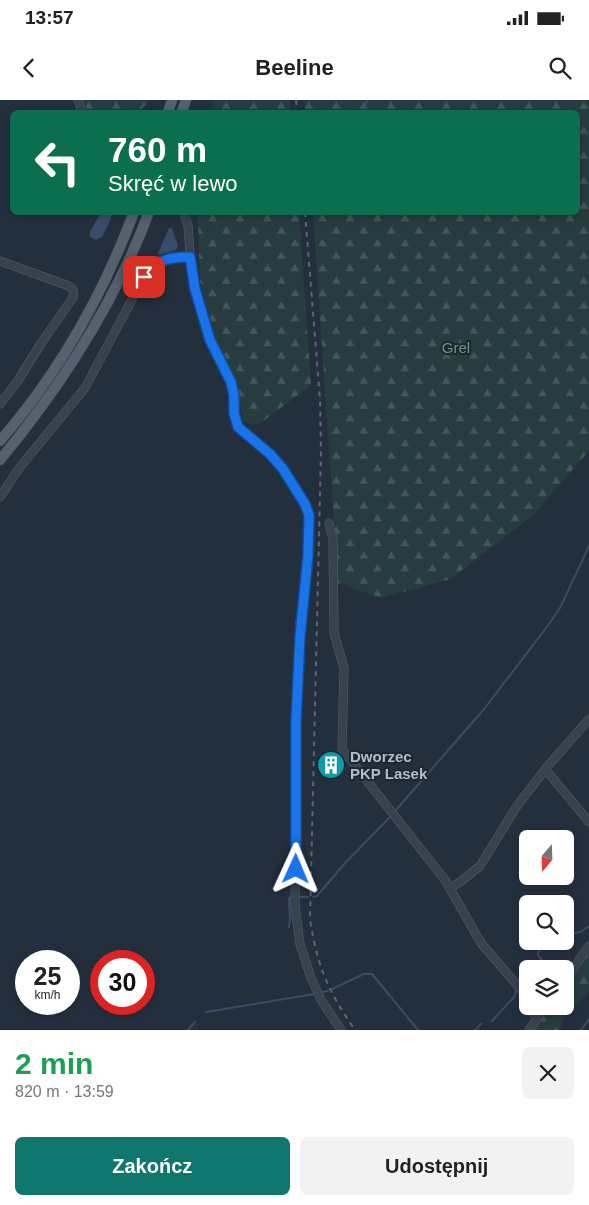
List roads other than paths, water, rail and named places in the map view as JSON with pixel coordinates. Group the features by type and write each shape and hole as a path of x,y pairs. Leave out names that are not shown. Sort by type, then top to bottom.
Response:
{"main road":[{"path":"0,441 29,405 81,327 108,278 133,215"},
{"path":"0,460 34,417 100,317 118,284 148,215"}],"street":[{"path":"184,215 188,225 195,289 210,340 231,382 234,396 234,413 238,427 270,454 283,469 301,497 309,515 308,556 300,632 296,722 295,906 300,944 308,970 318,994 341,1030"},
{"path":"0,498 20,467 84,388 144,277 160,261 169,258 190,257"},
{"path":"0,262 69,286 74,294 17,382 0,404"},
{"path":"329,523 333,539 334,633 344,668 342,749 407,830 450,888 481,943 519,987"},
{"path":"450,888 480,866 517,806 589,719"},
{"path":"546,770 589,822"},
{"path":"574,967 589,946"},
{"path":"535,1015 537,1019"},
{"path":"529,1030 540,1015"}],"water":[{"path":"99,215 112,215 102,237 96,240 90,237 90,232"},
{"path":"169,228 172,228 178,246 176,250 159,255 158,253"}],"waterway":[{"path":"364,110 367,100"},
{"path":"396,810 485,708 549,624 560,608 589,546"},
{"path":"313,897 317,896 346,862 390,817"},
{"path":"289,927 289,898 292,897"},
{"path":"299,897 308,897"},
{"path":"574,933 589,926"},
{"path":"540,950 538,955 542,960"},
{"path":"332,989 364,974 372,974 418,1030"},
{"path":"492,1021 514,997 517,988"},
{"path":"322,992 328,991"},
{"path":"206,1012 314,994"},
{"path":"581,1030 589,1019"},
{"path":"188,1030 195,1022"},
{"path":"475,1030 481,1024"}],"railway":[{"path":"296,100 297,110"},
{"path":"305,215 320,400 321,451 310,919 316,951 325,977 355,1030"}],"place":[{"name":"Dworzec PKP Lasek","path":"331,765"}],"park label":[{"name":"Grel","path":"456,347"}]}
